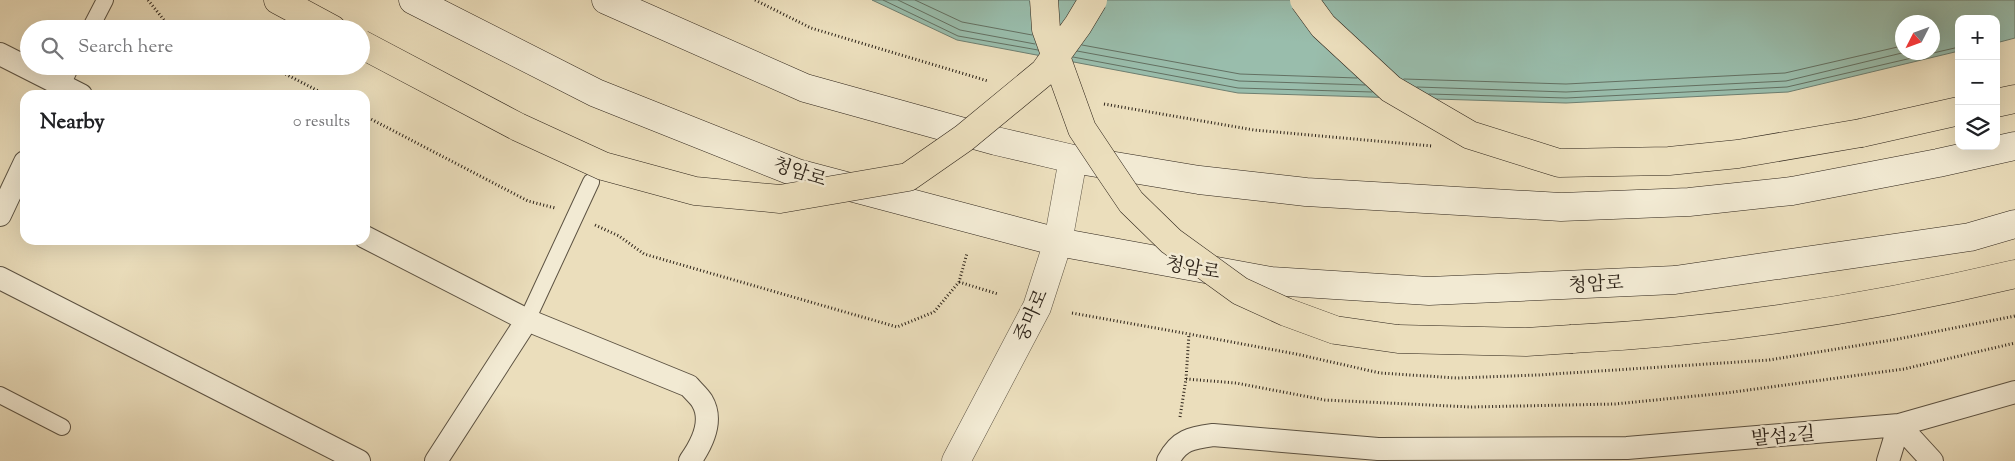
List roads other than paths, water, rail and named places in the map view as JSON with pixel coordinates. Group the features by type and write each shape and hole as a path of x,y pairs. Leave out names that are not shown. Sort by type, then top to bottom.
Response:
{"highway":[{"path":"278,0 315,20"},
{"path":"1044,0 1046,29 1082,129 1131,202 1171,241 1240,291 1286,312 1335,330 1398,339 1526,342 1711,328 1871,303 1964,286 2015,274"},
{"path":"370,49 518,127 604,166 695,190 780,199 908,177 964,138 1044,72 1078,25 1093,0"},
{"path":"1304,0 1323,26 1391,89 1470,135 1559,163 1669,161 1738,154 1861,133 1955,112"},
{"path":"2000,102 2015,99"}],"main road":[{"name":"청암로","path":"413,0 596,93 797,173 1058,242 1271,281 1429,291 1675,280 1970,237 2015,224"},
{"path":"606,0 805,88 996,141 1073,159 1199,180 1306,192 1561,207 1690,202 1792,191 1938,164 2015,146"},
{"name":"중마로","path":"956,461 1037,306 1058,242 1073,159"}],"street":[{"path":"95,20 105,0"},
{"path":"0,54 20,63"},
{"path":"47,75 75,90"},
{"path":"0,215 20,173"},
{"path":"436,461 527,320 591,182"},
{"path":"370,240 527,320 689,386 702,402 708,422 698,449 690,461"},
{"path":"0,278 359,461"},
{"name":"발섬2길","path":"1171,455 1190,438 1213,434 1371,455 1620,454 1899,425 2015,392"},
{"path":"0,395 62,427"},
{"path":"1888,461 1899,425"},
{"path":"1899,425 1932,461"}],"water":[{"path":"872,0 2015,0 2015,38 2000,42 2000,15 1955,15 1955,52 1940,56 1940,15 1895,15 1895,60 1921,60 1788,92 1566,103 1238,93 957,40"}]}
